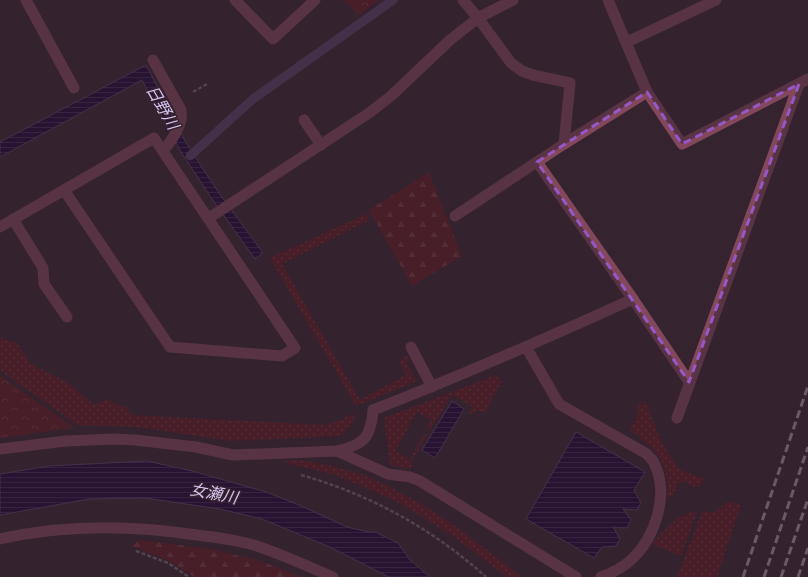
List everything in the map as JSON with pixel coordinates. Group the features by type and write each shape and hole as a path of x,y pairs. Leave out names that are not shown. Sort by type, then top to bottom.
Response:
{"street":[{"path":"26,0 74,88"},
{"path":"235,0 273,39 315,0"},
{"path":"463,0 478,18 510,63 522,71 533,75 570,84 564,144"},
{"path":"212,215 321,145 391,96 450,40 478,18 513,0"},
{"path":"608,0 647,92 682,144 803,81"},
{"path":"627,42 716,0"},
{"path":"153,60 181,110 182,116 180,124 166,147"},
{"path":"677,418 689,382 803,81"},
{"path":"455,216 564,144 647,92"},
{"path":"304,120 321,145"},
{"path":"0,227 13,220 64,190 154,138 166,147 212,215 295,348 282,356 170,347 64,190"},
{"path":"537,162 689,382"},
{"path":"13,220 43,268 44,284 67,317"},
{"path":"0,449 66,441 115,439 188,446 233,455 337,451 350,448 360,443 369,434 372,424 373,410 526,347 633,299"},
{"path":"411,347 432,387"},
{"path":"526,347 559,404 647,454 654,463 660,489 660,502 654,528 640,551 631,560 620,568 601,577"},
{"path":"337,451 388,474 410,477 420,481 576,577"},
{"path":"0,539 51,530 103,527 159,529 253,545 302,563 333,577"}],"path":[{"path":"298,474 318,480 379,504 403,517 446,545 486,577"},
{"path":"134,551 168,563 189,577"}],"highlighted area":[{"path":"799,84 689,382 537,162 647,92 682,144"}],"green space":[{"path":"344,0 379,0 359,15"},
{"path":"429,172 462,256 412,286 369,210"},
{"path":"366,214 369,220 282,264 360,400 406,375 399,362 407,355 409,361 406,363 417,381 356,406 270,258"},
{"path":"0,338 17,343 30,363 68,383 94,405 108,399 120,407 124,405 132,415 325,425 344,419 348,415 356,415 350,427 340,436 232,441 136,427 77,425 1,371"},
{"path":"496,375 502,381 485,412 477,410 473,414 469,414 473,407 452,395 430,430 427,428 431,420 417,412 395,451 410,459 424,434 427,435 411,462 413,464 410,469 390,465 384,418"},
{"path":"0,376 71,425 73,428 0,438"},
{"path":"645,401 662,443 679,469 704,479 700,487 690,486 688,483 683,481 678,483 673,495 667,498 666,473 660,458 650,446 630,430 639,412 636,410 638,406"},
{"path":"282,460 306,461 368,476 428,508 458,528 522,577 507,577 450,534 396,501 333,474 293,465"},
{"path":"727,502 741,504 717,577 677,577 702,512 716,512"},
{"path":"692,512 697,512 681,556 652,544 680,517"},
{"path":"139,540 211,549 261,561 301,577 195,577 167,560 132,546"}],"water":[{"name":"日野川","path":"146,65 186,143 219,193 263,253 255,259 181,152 142,80 0,157 0,142"},
{"path":"452,401 464,409 435,458 422,450"},
{"path":"576,432 645,472 634,490 641,503 637,510 623,509 631,520 627,528 613,527 620,539 616,546 602,547 594,558 526,519"},
{"name":"女瀬川","path":"147,461 192,471 266,492 347,527 368,532 375,532 398,543 410,560 430,577 389,577 330,547 262,519 220,509 145,498 89,499 0,515 0,474 49,466"}],"waterway":[{"path":"190,156 253,99 393,0"}],"railway":[{"path":"743,577 808,386"},
{"path":"764,577 808,447"},
{"path":"781,577 808,499"},
{"path":"798,577 808,548"}]}
